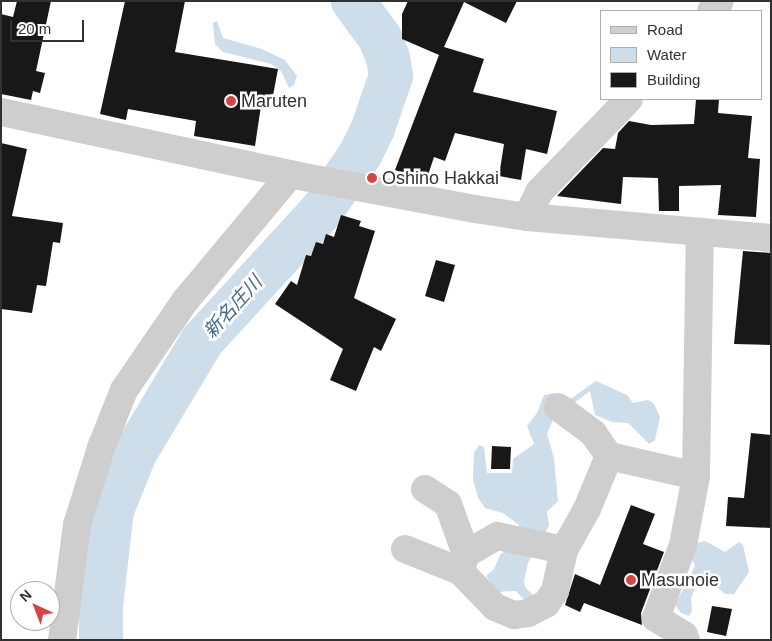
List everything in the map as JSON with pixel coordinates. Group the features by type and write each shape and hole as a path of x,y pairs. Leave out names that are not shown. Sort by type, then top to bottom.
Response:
{"street":[{"path":"527,217 539,192 628,100"},
{"path":"1,112 370,190 527,217 771,238"},
{"path":"62,640 77,525 101,448 124,390 185,301 295,175"},
{"path":"686,640 684,635 656,618 683,545 696,476 700,232"},
{"path":"558,407 593,433 609,456 696,476"},
{"path":"425,489 448,504 463,563 495,607 514,615 528,614 546,604 555,591 564,550 587,509 609,456"},
{"path":"463,563 497,536 564,550"},
{"path":"405,550 463,563"}],"water":[{"path":"217,21 223,38 262,49 285,60 297,76 294,85 289,88 281,71 271,64 223,52 215,44 213,23"},
{"path":"596,381 627,395 633,403 648,400 654,404 660,417 655,440 649,444 628,423 612,422 595,415 590,391 553,419 547,434 554,458 558,501 547,512 549,526 528,563 524,581 525,587 539,601 525,601 516,591 497,592 486,576 494,569 500,555 511,546 520,530 519,525 503,513 485,508 478,498 473,479 474,453 479,445 484,447 487,473 512,473 513,459 534,444 527,426 537,413 544,395 554,393 565,399 572,398"},
{"path":"705,541 725,552 739,542 743,545 749,572 734,594 725,594 712,583 695,589 691,598 692,611 689,616 681,613 675,605 695,566 692,559 697,543"}],"building":[{"path":"17,1 51,1 36,71 45,73 40,93 33,91 31,100 1,94 1,14 13,17"},
{"path":"125,1 185,1 175,52 278,69 272,101 262,99 255,146 194,136 196,121 128,109 126,120 100,114"},
{"path":"408,1 517,1 506,23 464,2 444,47 484,59 473,92 557,111 547,154 526,149 521,180 499,176 504,144 455,133 445,161 434,157 426,181 395,170 439,55 402,39 402,14"},
{"path":"696,100 719,100 718,113 752,116 748,158 760,159 756,217 718,215 721,185 679,186 679,211 659,211 658,178 623,177 621,204 557,196 603,148 615,149 618,133 629,121 651,125 694,124"},
{"path":"1,143 27,149 12,216 63,223 60,243 53,242 46,286 37,285 32,313 1,309"},
{"path":"341,215 361,221 359,226 375,231 354,298 396,319 381,351 374,347 356,391 330,380 343,349 275,304 291,281 297,285 306,255 311,256 316,242 323,244 326,234 334,237"},
{"path":"743,251 771,253 771,345 734,344"},
{"path":"436,260 455,265 444,302 425,296"},
{"path":"751,433 771,435 771,528 726,526 728,497 744,498"},
{"path":"492,446 511,447 510,469 491,469"},
{"name":"Masunoie","path":"631,505 655,514 643,544 664,552 641,613 642,625 584,603 580,612 565,605 575,574 600,585"},
{"path":"712,606 732,609 726,636 707,632"}],"waterway":[{"name":"新名庄川","path":"101,640 101,606 112,510 135,453 202,341 323,209 361,153 373,128 391,76 388,58 380,38 353,1"}],"place":[{"name":"Maruten","path":"231,101"},
{"name":"Oshino Hakkai","path":"372,178"},
{"name":"Masunoie","path":"631,580"}]}
